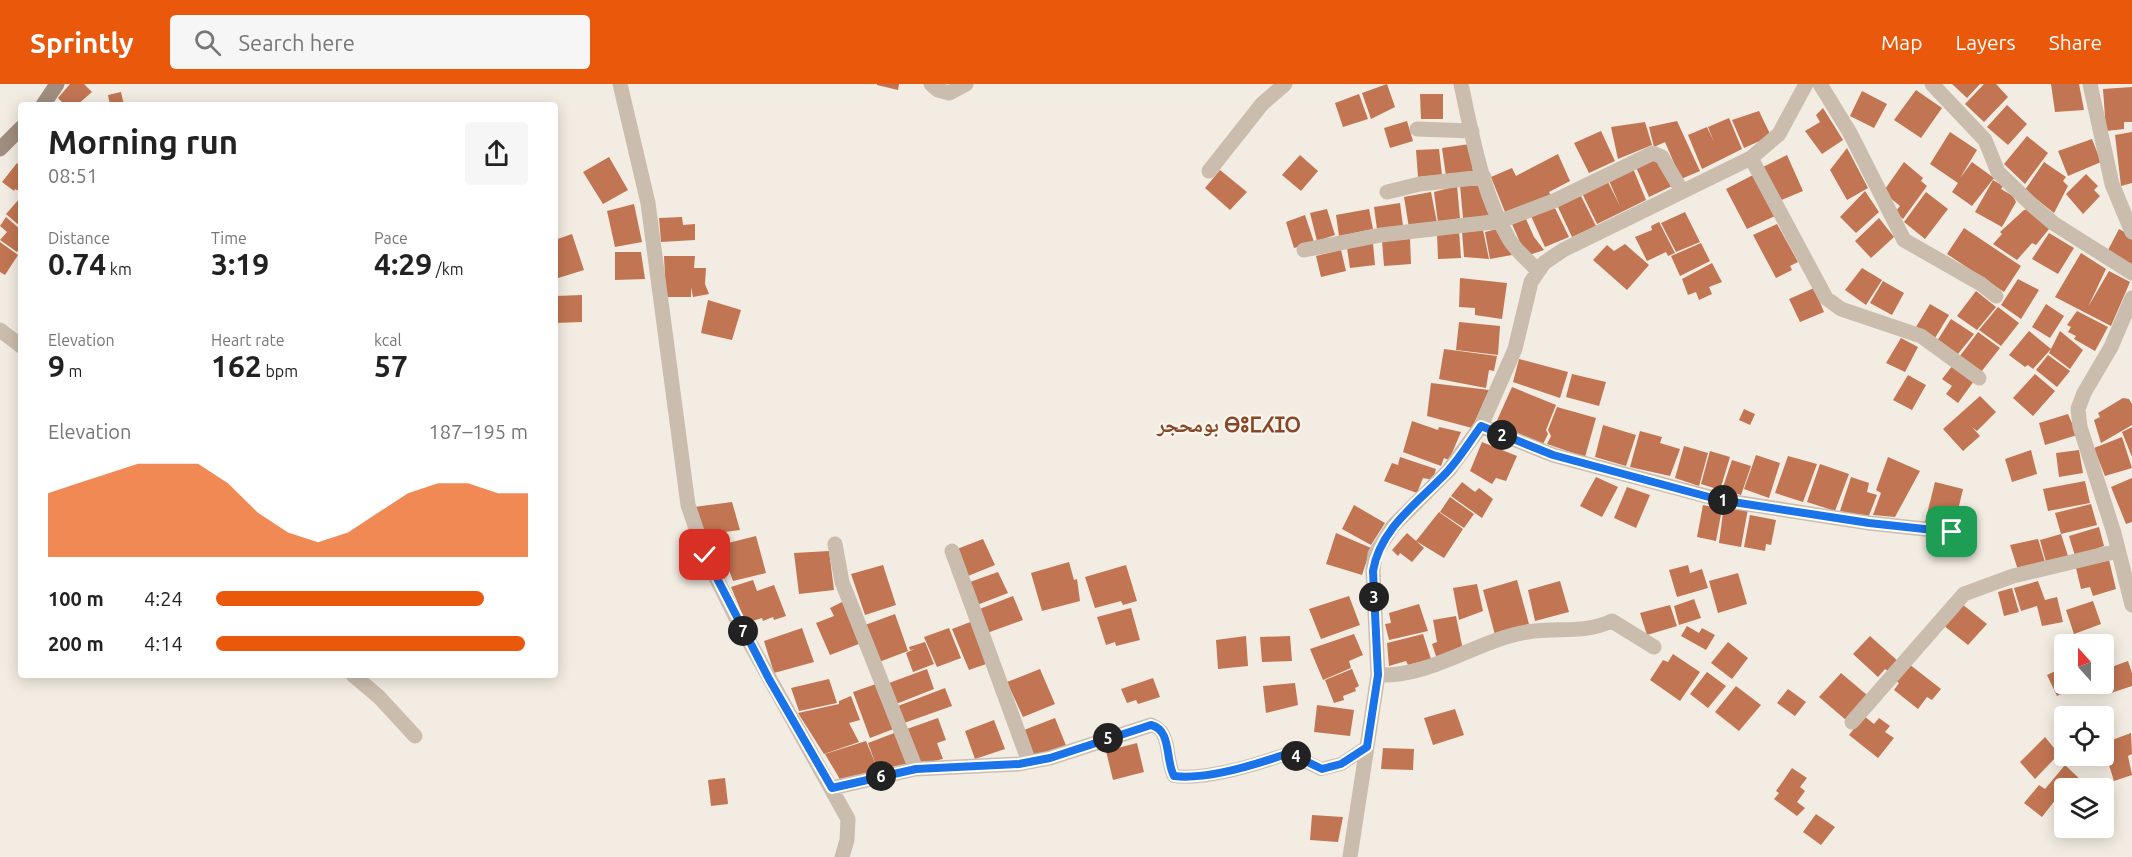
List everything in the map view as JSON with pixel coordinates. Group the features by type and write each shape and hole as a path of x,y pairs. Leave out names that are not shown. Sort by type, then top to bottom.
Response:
{"main road":[{"path":"45,102 57,84"},
{"path":"0,149 18,131"}],"street":[{"path":"620,84 648,203 666,323 688,505 705,555 737,620 848,819 847,840 842,857"},
{"path":"931,84 938,90 949,93 966,84"},
{"path":"1209,171 1262,104 1285,84"},
{"path":"1461,84 1484,177 1501,221 1510,240 1538,270"},
{"path":"1350,857 1378,675 1373,571 1376,554 1394,526 1449,470 1481,426 1515,349 1531,282 1538,270 1563,250 1751,158 1779,134 1806,84"},
{"path":"1820,84 1850,133 1904,240 1981,284 1996,296"},
{"path":"1932,84 1985,140 1998,172 2033,206 2053,223 2132,273"},
{"path":"2090,84 2112,184 2132,232"},
{"path":"1417,129 1472,132"},
{"path":"1304,250 1382,235 1501,221 1556,200 1653,153 1662,157 1682,191"},
{"path":"1751,158 1826,298 1841,309 1920,336 1979,378"},
{"path":"1387,192 1420,184 1484,177"},
{"path":"2132,298 2111,347 2084,393 2078,409 2080,427 2132,605"},
{"path":"0,330 18,344"},
{"path":"1481,426 1553,455 1720,500 1869,523 1952,532"},
{"path":"835,544 842,582 916,769"},
{"path":"951,551 1029,762"},
{"path":"1852,722 1964,594 2013,576 2118,551"},
{"path":"1378,675 1395,675 1424,669 1503,638 1526,632 1563,629 1580,631 1612,621 1654,647"},
{"path":"357,678 379,697 415,736"},
{"path":"832,788 916,769 1029,762 1050,758 1151,725 1159,727 1164,733 1170,767 1174,776 1186,777 1232,769 1289,753 1322,769 1341,764 1367,747"}],"building":[{"path":"70,84 84,84 92,92 80,102 62,102 58,98"},
{"path":"877,84 899,84 898,90"},
{"path":"1387,84 1395,107 1371,119 1362,93"},
{"path":"1952,84 1980,84 1967,98"},
{"path":"1984,84 1996,84 2008,97 1984,122 1965,104"},
{"path":"2051,84 2079,84 2084,110 2055,112"},
{"path":"2132,87 2132,122 2124,122 2124,129 2106,131 2103,89"},
{"path":"1916,90 1942,108 1921,138 1894,120"},
{"path":"1862,91 1887,104 1874,128 1850,116"},
{"path":"121,92 123,102 109,102 108,95"},
{"path":"1359,94 1368,119 1343,127 1335,103"},
{"path":"1420,94 1443,94 1443,119 1421,119"},
{"path":"2007,105 2027,124 2008,145 1987,127"},
{"path":"1823,108 1843,140 1822,154 1805,131 1820,122 1816,115"},
{"path":"1759,111 1771,136 1744,148 1732,120"},
{"path":"1729,118 1742,149 1702,169 1688,135 1707,127 1714,142 1708,127"},
{"path":"1407,121 1413,141 1390,148 1384,128"},
{"path":"1677,121 1700,171 1681,179 1665,142 1654,147 1649,127"},
{"path":"1645,122 1652,145 1618,159 1611,127"},
{"path":"1601,131 1615,161 1589,173 1574,143"},
{"path":"1950,132 1977,150 1960,178 1972,162 1994,178 1972,206 1952,192 1958,183 1930,164"},
{"path":"2132,132 2132,183 2121,186 2115,135"},
{"path":"2027,136 2048,153 2025,184 2004,164"},
{"path":"2092,139 2101,162 2068,176 2058,151"},
{"path":"1470,144 1473,172 1446,176 1442,148"},
{"path":"1847,148 1868,188 1847,200 1830,170"},
{"path":"1439,149 1442,175 1418,177 1416,150"},
{"path":"1558,154 1570,181 1549,192 1552,198 1507,217 1491,177 1512,168 1516,176"},
{"path":"1300,155 1318,171 1301,191 1282,175"},
{"path":"1787,155 1803,191 1779,201 1761,168"},
{"path":"1656,156 1672,186 1649,197 1635,165"},
{"path":"609,157 628,190 603,204 583,172"},
{"path":"1904,162 1923,178 1921,181 1927,186 1903,219 1895,212 1900,206 1883,192"},
{"path":"2044,162 2066,177 2063,181 2068,186 2054,213 2025,190"},
{"path":"18,164 18,190 15,189 14,191 2,182"},
{"path":"1632,166 1646,200 1597,224 1581,191 1606,178 1620,206 1607,176"},
{"path":"1220,170 1247,192 1230,210 1205,188"},
{"path":"2086,174 2098,186 2094,190 2100,196 2083,214 2066,194"},
{"path":"1753,175 1775,216 1747,229 1726,189"},
{"path":"1993,180 2003,186 2001,189 2013,196 2016,202 2002,227 1975,212"},
{"path":"1479,184 1493,216 1463,218 1460,185"},
{"path":"1457,186 1460,218 1438,223 1434,192"},
{"path":"1865,191 1879,212 1856,233 1840,217"},
{"path":"1431,192 1437,223 1409,228 1404,197"},
{"path":"1926,192 1948,209 1925,239 1904,222"},
{"path":"1581,196 1596,226 1572,237 1557,205"},
{"path":"18,200 18,224 6,214"},
{"path":"1400,203 1403,226 1377,229 1374,207"},
{"path":"634,204 642,242 615,247 607,211"},
{"path":"1555,208 1569,237 1545,247 1531,216"},
{"path":"1327,209 1335,235 1317,241 1310,213"},
{"path":"1369,209 1373,229 1339,236 1336,215"},
{"path":"2029,209 2049,229 2036,245 2032,243 2017,260 1993,244 2002,234 2000,232 2024,210"},
{"path":"1685,212 1700,242 1676,252 1661,223"},
{"path":"1305,215 1314,242 1294,248 1286,222"},
{"path":"6,217 18,227 17,252 0,240 7,232 0,226"},
{"path":"682,217 683,225 695,224 695,240 661,242 659,218"},
{"path":"1879,218 1894,237 1871,258 1855,241"},
{"path":"1526,219 1534,237 1544,250 1526,256 1512,224"},
{"path":"1659,222 1675,253 1668,256 1666,252 1647,261 1635,237 1652,230 1651,226"},
{"path":"1777,224 1798,262 1790,266 1792,270 1776,278 1753,235"},
{"path":"1501,228 1512,255 1490,259 1485,232"},
{"path":"1964,228 2021,266 2004,292 1947,254"},
{"path":"2119,229 2132,236 2132,264 2107,252"},
{"path":"1483,230 1489,259 1464,257 1462,231"},
{"path":"1459,231 1461,258 1438,259 1437,233"},
{"path":"2049,233 2074,248 2058,274 2032,259"},
{"path":"572,234 584,270 558,278 558,239"},
{"path":"1410,238 1411,264 1384,266 1382,240"},
{"path":"0,242 18,255 5,275 0,272"},
{"path":"1373,243 1375,265 1350,268 1347,248"},
{"path":"1701,243 1710,261 1680,276 1671,256"},
{"path":"1625,244 1649,265 1627,290 1593,260 1607,245 1614,251"},
{"path":"1341,250 1346,271 1321,277 1316,256"},
{"path":"615,252 641,252 645,279 615,280"},
{"path":"2081,253 2106,269 2088,307 2109,271 2130,282 2111,326 2055,297"},
{"path":"664,256 695,256 694,268 706,268 705,284 709,294 693,297 691,287 691,297 666,297"},
{"path":"1712,263 1722,282 1709,287 1712,294 1699,300 1696,292 1688,295 1682,279"},
{"path":"1862,268 1882,280 1866,305 1845,290"},
{"path":"1460,278 1507,283 1502,319 1475,315 1475,308 1459,307"},
{"path":"2018,279 2039,290 2021,319 2001,305"},
{"path":"1883,281 1904,293 1892,315 1870,303"},
{"path":"1814,288 1824,312 1800,322 1789,299"},
{"path":"1976,291 1996,307 1977,330 1957,316"},
{"path":"582,295 582,322 558,323 558,296"},
{"path":"708,300 741,310 732,340 701,333"},
{"path":"1930,304 1949,315 1935,338 1916,327"},
{"path":"2046,304 2064,316 2050,338 2032,327"},
{"path":"1998,307 2019,323 2001,346 1979,330"},
{"path":"2077,311 2108,327 2095,351 2074,339 2076,336 2068,332 2071,327 2067,325"},
{"path":"1951,319 1974,334 1958,354 1937,341"},
{"path":"1459,322 1500,326 1498,355 1456,350"},
{"path":"2029,331 2051,349 2033,369 2028,365 2025,367 2009,355"},
{"path":"2060,331 2083,350 2070,369 2049,353"},
{"path":"1978,332 2000,348 1981,372 1960,356"},
{"path":"1901,338 1918,347 1905,372 1886,363"},
{"path":"1444,349 1497,356 1494,371 1489,370 1486,388 1439,379"},
{"path":"2048,355 2070,371 2057,387 2036,370"},
{"path":"1519,359 1568,372 1560,398 1513,382"},
{"path":"1953,365 1974,381 1958,403 1946,394 1952,386 1942,379"},
{"path":"1572,374 1606,382 1599,406 1566,397"},
{"path":"2035,374 2055,391 2033,416 2013,398"},
{"path":"1908,375 1926,385 1912,410 1893,400"},
{"path":"1431,383 1489,390 1472,428 1427,416"},
{"path":"1512,387 1556,405 1543,444 1495,425"},
{"path":"1980,396 1996,412 1977,431 1972,427 1980,436 1963,451 1943,429"},
{"path":"2123,398 2129,399 2132,404 2132,425 2101,443 2094,420 2100,417 2098,413"},
{"path":"1557,407 1596,418 1585,457 1547,444 1551,436 1548,430"},
{"path":"1744,409 1755,414 1750,425 1739,420"},
{"path":"2068,414 2077,435 2045,445 2039,423"},
{"path":"1412,421 1438,430 1439,427 1461,432 1449,460 1444,458 1441,466 1403,452"},
{"path":"1603,425 1636,435 1626,466 1595,457"},
{"path":"2132,427 2132,457 2122,432"},
{"path":"1640,431 1662,437 1660,443 1680,449 1670,476 1630,467"},
{"path":"2122,437 2132,468 2105,476 2094,448"},
{"path":"1482,442 1517,456 1506,481 1496,478 1492,484 1470,471"},
{"path":"1684,446 1708,453 1699,486 1675,478"},
{"path":"2031,450 2037,474 2012,482 2005,459"},
{"path":"2079,450 2083,473 2059,477 2056,453"},
{"path":"1710,451 1730,457 1720,490 1701,484"},
{"path":"1756,455 1780,463 1769,498 1744,489"},
{"path":"1788,456 1817,464 1803,502 1775,493"},
{"path":"1400,457 1436,469 1433,480 1423,478 1417,493 1384,481 1392,463 1398,465"},
{"path":"1888,457 1920,471 1895,517 1873,515 1881,493 1876,490"},
{"path":"1732,460 1751,466 1741,495 1722,490"},
{"path":"1820,464 1849,474 1835,511 1807,502"},
{"path":"1596,477 1618,487 1602,517 1580,506"},
{"path":"1851,477 1869,483 1867,492 1877,495 1868,518 1840,511"},
{"path":"2132,478 2132,522 2126,524 2111,487"},
{"path":"2085,481 2090,503 2048,511 2043,489"},
{"path":"1462,482 1475,492 1479,488 1493,499 1482,518 1451,496"},
{"path":"1935,482 1963,489 1954,527 1925,522"},
{"path":"1627,487 1650,495 1636,528 1614,518"},
{"path":"1450,497 1474,514 1464,528 1440,512"},
{"path":"732,502 740,530 704,535 694,507"},
{"path":"2091,504 2097,525 2061,534 2055,513"},
{"path":"1354,505 1385,523 1371,545 1342,529"},
{"path":"1703,505 1722,509 1716,541 1697,537"},
{"path":"1724,505 1748,509 1741,547 1719,543"},
{"path":"1439,512 1463,529 1444,558 1416,541"},
{"path":"1750,515 1776,520 1771,545 1766,544 1765,551 1744,547"},
{"path":"2099,527 2104,546 2075,556 2069,536"},
{"path":"1336,533 1371,548 1362,575 1326,564"},
{"path":"1407,533 1424,548 1412,562 1400,553 1398,556 1392,550"},
{"path":"2061,534 2068,556 2046,562 2040,540"},
{"path":"756,536 766,573 733,581 720,545"},
{"path":"983,539 995,565 968,576 957,549"},
{"path":"2038,539 2045,562 2018,570 2010,545"},
{"path":"829,551 834,590 799,594 794,553"},
{"path":"2109,560 2116,589 2093,596 2090,587 2081,589 2076,568"},
{"path":"1069,562 1074,580 1077,579 1080,601 1042,611 1031,573"},
{"path":"883,565 896,605 865,615 851,574"},
{"path":"1126,565 1137,601 1123,605 1121,601 1095,608 1085,577"},
{"path":"1688,565 1690,573 1702,569 1708,588 1677,597 1669,570"},
{"path":"998,572 1008,593 977,605 967,583"},
{"path":"1738,573 1747,604 1718,613 1709,581"},
{"path":"753,580 757,591 774,585 786,616 763,621 762,618 746,623 731,587"},
{"path":"1517,580 1529,624 1495,635 1483,590"},
{"path":"1560,581 1569,612 1535,621 1528,590"},
{"path":"2038,581 2045,600 2057,597 2063,622 2042,626 2037,606 2021,611 2014,588"},
{"path":"1477,584 1483,611 1459,620 1453,588"},
{"path":"2012,588 2019,612 2004,616 1998,592"},
{"path":"1013,596 1023,620 987,633 977,610"},
{"path":"1349,596 1360,625 1321,639 1309,609"},
{"path":"1694,599 1701,618 1679,625 1674,606"},
{"path":"846,600 864,642 830,655 816,623 834,616 830,608"},
{"path":"2093,601 2101,624 2074,634 2066,610"},
{"path":"1419,604 1428,631 1389,640 1385,624 1391,623 1389,613"},
{"path":"1962,604 1987,624 1968,645 1943,625"},
{"path":"1670,605 1677,626 1647,635 1640,613"},
{"path":"1131,608 1140,640 1116,646 1115,642 1106,645 1097,617"},
{"path":"895,614 908,651 879,662 865,625"},
{"path":"1456,616 1463,650 1437,659 1432,644 1437,642 1433,620"},
{"path":"973,621 989,663 969,670 952,629"},
{"path":"1687,626 1699,633 1702,628 1715,635 1706,650 1681,636"},
{"path":"802,628 814,662 774,673 764,641"},
{"path":"949,628 961,658 937,667 924,637"},
{"path":"1354,634 1363,655 1349,661 1351,668 1323,680 1310,649"},
{"path":"1423,634 1431,659 1408,665 1406,661 1389,666 1387,643"},
{"path":"1246,636 1248,666 1218,669 1216,640"},
{"path":"1290,636 1292,661 1262,662 1260,637"},
{"path":"1870,636 1899,662 1891,673 1885,669 1878,677 1853,654"},
{"path":"925,642 934,664 913,672 906,653 914,649 910,650 909,647"},
{"path":"1728,642 1748,658 1732,679 1711,663"},
{"path":"1673,654 1700,672 1680,701 1650,680 1663,660 1668,662"},
{"path":"2128,661 2132,673 2132,686 2114,692 2114,666"},
{"path":"1909,664 1941,689 1932,700 1927,697 1918,709 1894,690 1899,683 1896,681"},
{"path":"927,669 934,689 896,704 889,683"},
{"path":"1040,669 1055,704 1023,717 1007,682"},
{"path":"1352,669 1359,686 1355,688 1356,691 1343,696 1344,700 1334,703 1325,680"},
{"path":"1707,672 1726,686 1708,708 1690,694"},
{"path":"2054,672 2054,690 2047,675"},
{"path":"1841,673 1867,695 1846,720 1819,697"},
{"path":"1153,678 1160,697 1138,704 1136,700 1127,703 1121,689"},
{"path":"829,679 837,703 799,711 791,688"},
{"path":"879,683 896,728 870,738 853,692"},
{"path":"1295,683 1298,705 1266,713 1263,686"},
{"path":"1736,686 1761,705 1739,731 1715,712"},
{"path":"945,688 952,706 904,723 898,706"},
{"path":"1788,689 1806,702 1795,716 1777,703"},
{"path":"851,696 860,720 849,723 859,742 824,754 798,713 839,704 839,701"},
{"path":"1317,705 1354,710 1350,736 1314,732"},
{"path":"1455,709 1464,735 1433,745 1424,718"},
{"path":"1864,716 1874,724 1879,718 1890,726 1885,732 1894,738 1878,758 1849,735"},
{"path":"938,718 946,740 937,743 943,759 920,764 907,729"},
{"path":"1055,718 1067,748 1034,758 1024,730"},
{"path":"994,720 1005,749 975,759 965,731"},
{"path":"897,732 910,763 841,781 825,754 866,741 876,765 868,743"},
{"path":"2131,733 2132,754 2128,756 2132,775 2114,781 2109,766 2114,766 2114,739"},
{"path":"2045,737 2054,748 2054,759 2035,779 2020,762"},
{"path":"1137,743 1144,772 1113,780 1106,751"},
{"path":"1383,748 1414,749 1413,770 1381,769"},
{"path":"2066,766 2079,778 2054,778"},
{"path":"1792,768 1807,778 1800,787 1805,791 1797,802 1805,808 1797,816 1774,799 1779,793 1776,791"},
{"path":"725,778 728,804 711,806 708,780"},
{"path":"2054,778 2054,802 2042,817 2024,803 2039,785 2045,789"},
{"path":"1816,814 1835,827 1821,845 1803,832"},
{"path":"1312,815 1343,817 1338,842 1310,840"}],"district":[{"name":"بومحجر ⴱⵓⵎⵃⵊⵔ","path":"1229,425"}],"route":[{"path":"705,555 769,679 832,788 916,769 1019,764 1050,758 1123,732 1151,725 1159,727 1164,733 1170,767 1174,776 1186,777 1232,769 1289,753 1295,754 1305,763 1322,769 1341,764 1367,747 1378,675 1373,571 1376,554 1394,526 1449,470 1481,426 1553,455 1589,462 1720,500 1869,523 1952,532"}]}
